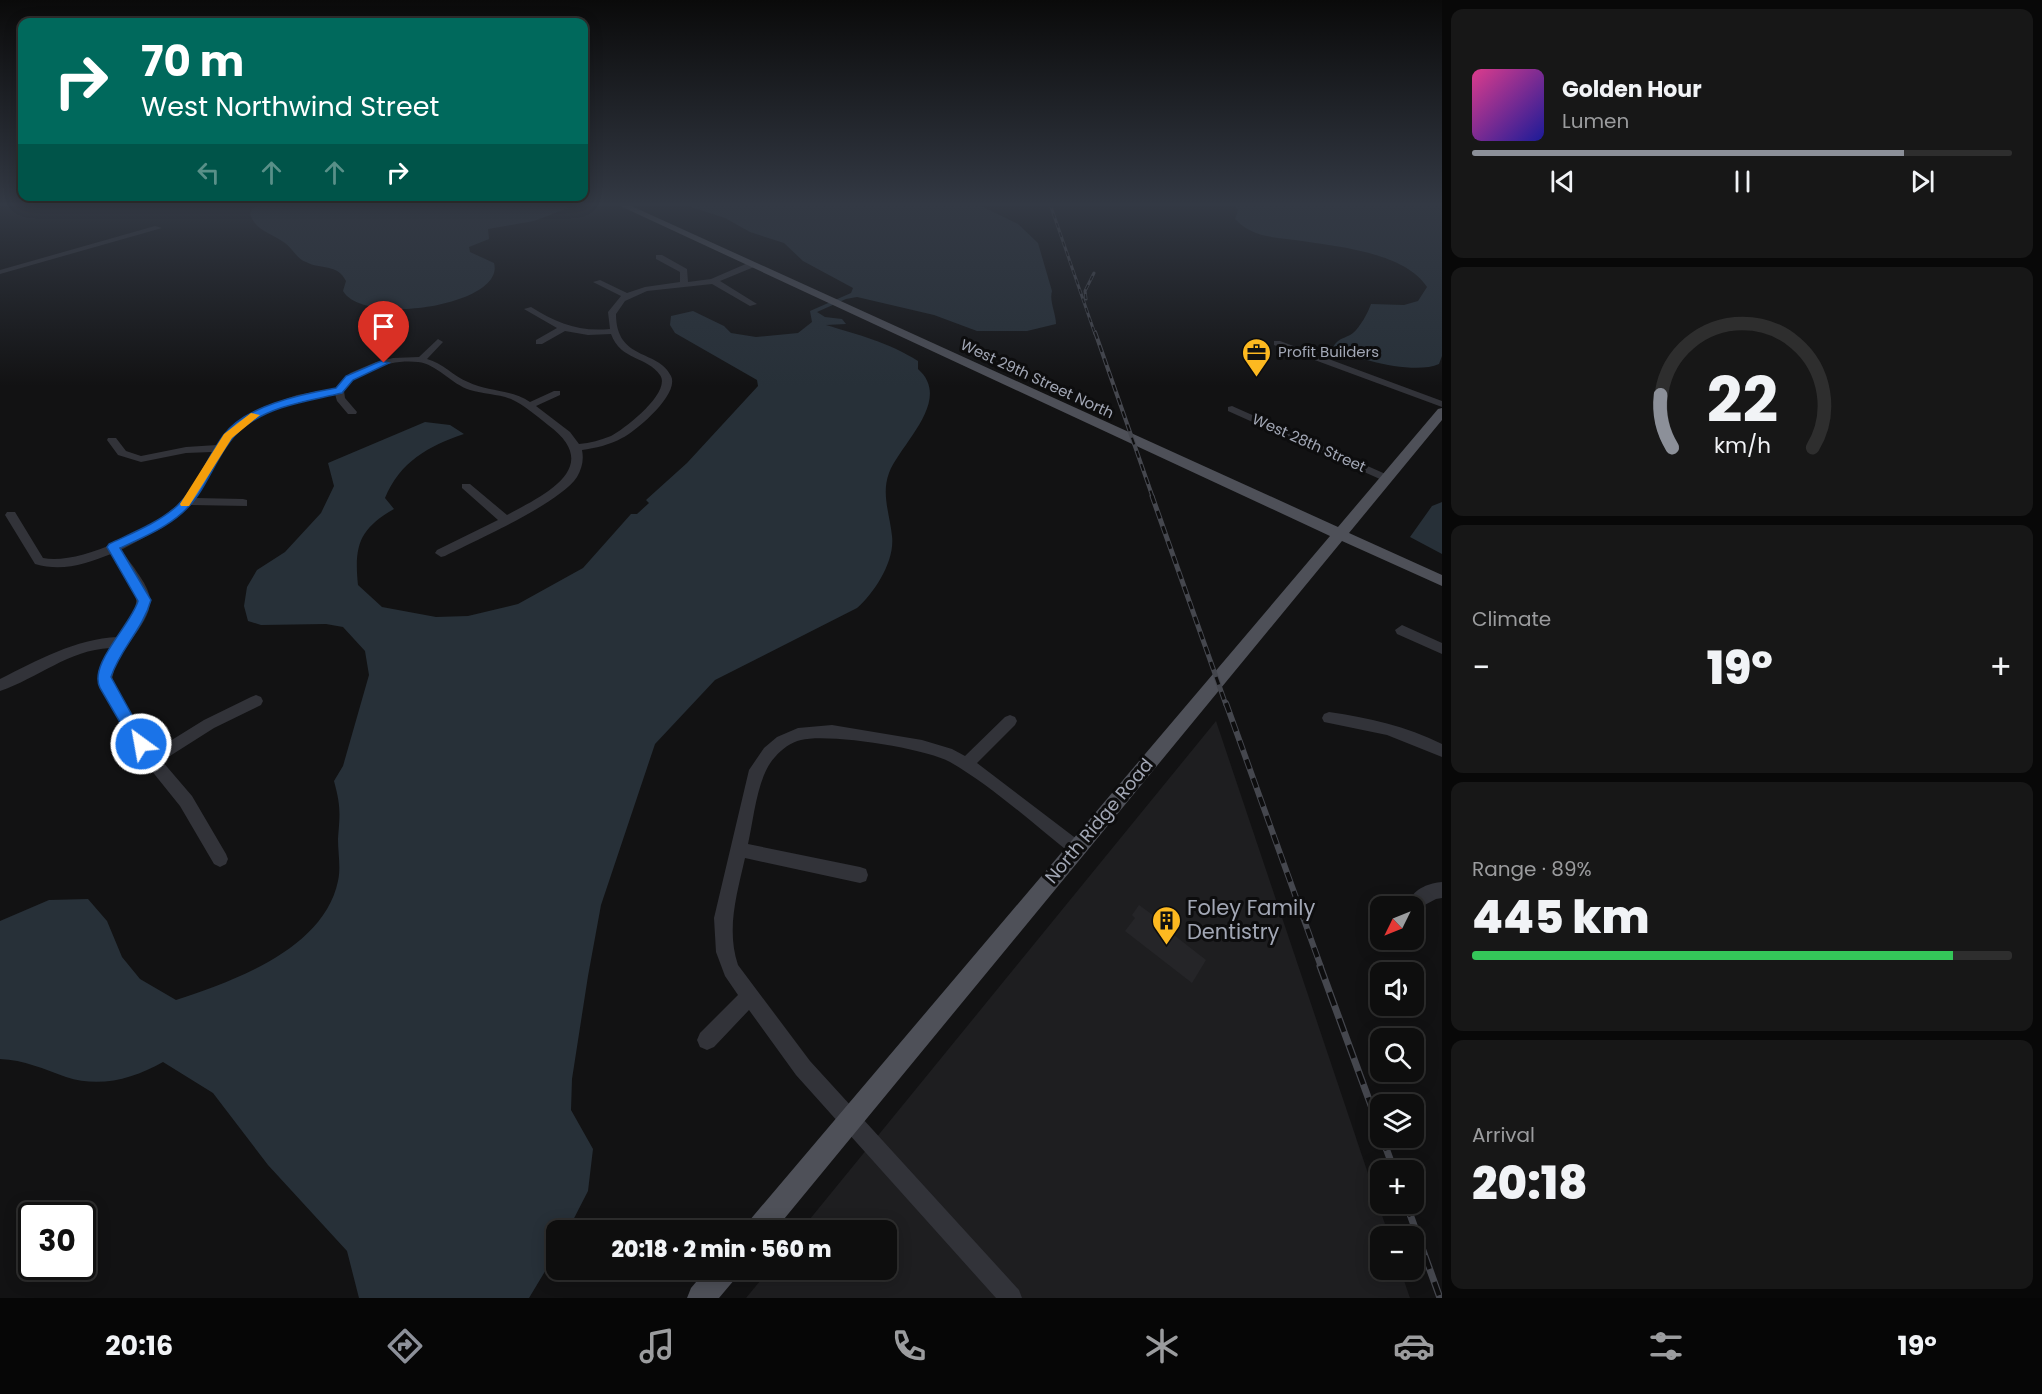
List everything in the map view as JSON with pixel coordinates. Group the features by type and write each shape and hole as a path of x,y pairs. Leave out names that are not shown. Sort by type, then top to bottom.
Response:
{"main road":[{"name":"West 29th Street North","path":"752,265 1442,581"},
{"name":"North Ridge Road","path":"766,1220 1442,412"},
{"path":"701,1298 716,1280"}],"street":[{"path":"0,272 27,265"},
{"path":"674,265 686,274 684,284"},
{"path":"577,448 619,436 663,396 669,387 665,375 623,348 614,331 612,311 619,303 662,284 713,281 750,265"},
{"path":"713,281 753,304"},
{"path":"597,282 630,297"},
{"path":"528,309 562,329 584,334 614,331"},
{"path":"539,342 562,329"},
{"path":"422,359 438,342"},
{"path":"1277,343 1442,404"},
{"path":"11,515 35,557 44,564 70,564 113,547 163,522 188,501 220,448 235,429 263,411 306,395 339,391 350,378 384,363 408,358 422,359 464,385 513,397 529,406 567,433 577,448 578,462 567,482 550,495 441,553"},
{"path":"339,391 340,399 352,412"},
{"path":"529,406 557,393"},
{"name":"West 28th Street","path":"1233,409 1386,478"},
{"path":"112,440 122,453 141,459 186,450 220,448"},
{"path":"466,486 504,519"},
{"path":"188,501 243,503"},
{"path":"113,547 145,600 141,615 105,669 105,684 152,760 186,801 220,859"},
{"path":"1401,630 1442,649"},
{"path":"0,685 65,653 105,642 122,642"},
{"path":"152,760 209,724 256,701"},
{"path":"1329,718 1386,726 1442,751"},
{"path":"966,764 1010,721"},
{"path":"1011,1298 803,1068 749,997 731,970 723,934 723,918 756,770 769,752 791,736 803,732 830,731 926,747 953,756 1076,848"},
{"path":"738,849 860,874"},
{"path":"1424,897 1433,891 1442,890"},
{"path":"707,1040 749,997"}],"shaded area":[{"path":"314,265 494,265 492,278 478,290 457,300 403,309 377,308 356,302 343,291 346,281 342,275"},
{"path":"810,265 1044,265 1052,291 1051,299 1056,324 1027,331 977,331 934,315 857,297 846,299 817,312 825,317 842,319 846,324 826,325 907,354 918,361 918,369 927,381 930,394 927,408 895,461 887,481 886,497 892,536 890,556 877,585 857,608 715,680 655,744 601,905 572,1079 571,1110 593,1149 588,1191 573,1220 546,1220 546,1270 529,1298 359,1298 347,1251 268,1165 213,1093 163,1062 128,1077 91,1082 66,1077 26,1063 0,1059 0,921 49,900 88,899 107,921 122,957 140,979 176,1000 224,983 274,959 296,944 315,926 329,905 338,881 339,871 339,810 334,781 343,766 369,675 365,651 343,627 326,624 261,625 248,621 244,606 247,587 257,570 285,552 321,513 334,486 328,463 425,422 450,425 464,434 427,450 407,465 391,485 385,498 394,509 373,524 361,540 358,549 358,585 382,607 436,617 468,616 518,604 583,568 631,514 637,514 649,503 646,500 687,463 758,386 757,380 675,333 670,325 671,316 693,311 724,326 731,333 756,337 798,333 812,322 810,311 851,293 853,288"},
{"path":"1400,265 1442,265 1442,356 1439,364 1416,368 1401,367 1356,357 1333,347 1338,341 1356,330 1364,320 1371,304 1404,305 1418,301 1427,287 1417,275"},
{"path":"1442,502 1442,554 1410,537 1432,506"},
{"path":"1216,721 1370,1179 1370,1214 1382,1214 1386,1226 1370,1226 1370,1280 1404,1280 1410,1298 746,1298 761,1280 897,1280 897,1220 809,1220"}],"building":[{"name":"Foley Family Dentistry","path":"1139,905 1206,960 1192,983 1125,931 1135,918 1132,915"}],"railway":[{"path":"1071,265 1095,334"},
{"path":"1086,299 1085,291 1094,273"},
{"path":"1095,332 1153,498"},
{"path":"1152,496 1226,705"},
{"path":"1226,703 1321,967"},
{"path":"1320,966 1370,1103"},
{"path":"1386,1148 1390,1160"},
{"path":"1410,1214 1440,1298"}],"slow traffic":[{"path":"185,504 228,436 255,415"}],"place":[{"name":"Profit Builders","path":"1257,378"},
{"name":"Foley Family Dentistry","path":"1166,946"}],"route":[{"path":"141,744 105,684 104,677 109,660 141,615 145,600 143,593 113,547 152,529 181,509 193,494 228,436 242,423 263,411 306,395 339,391 344,382 356,374 384,363"}]}
